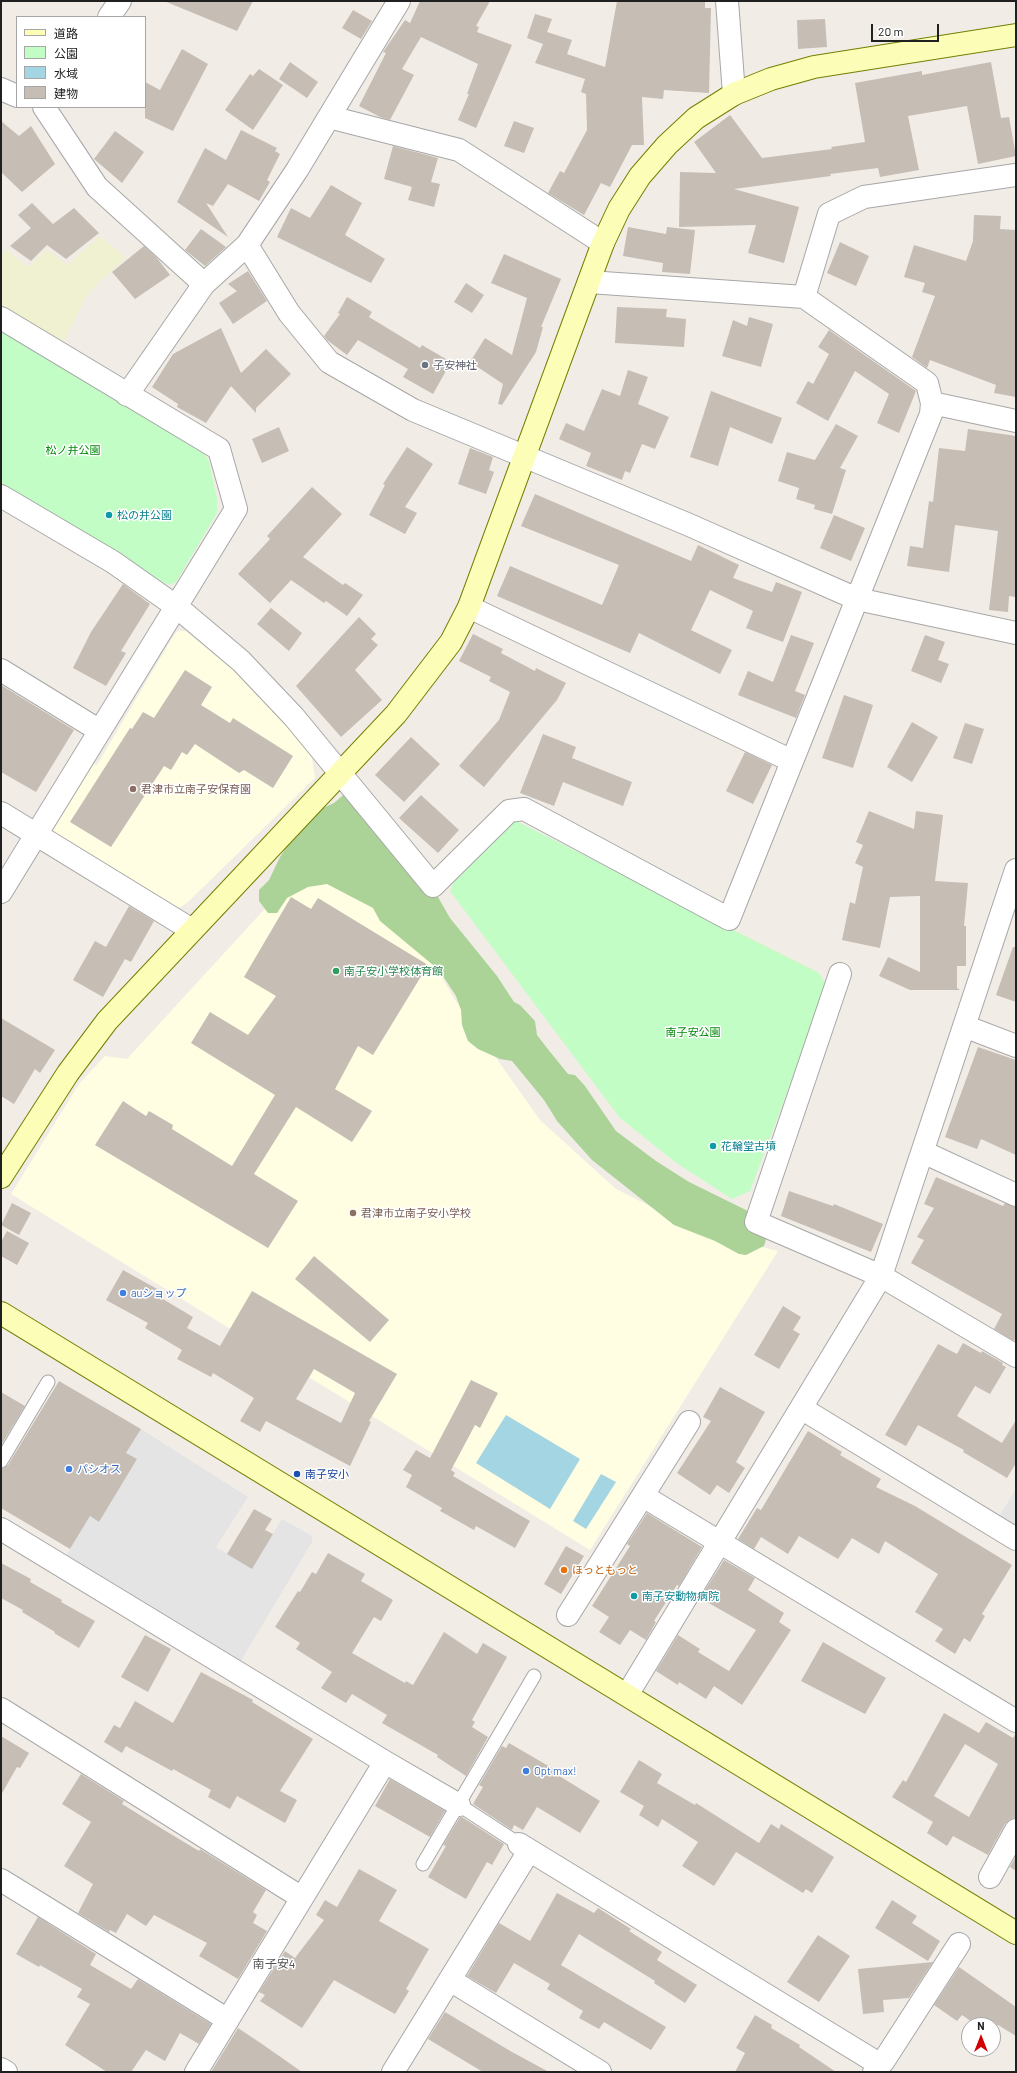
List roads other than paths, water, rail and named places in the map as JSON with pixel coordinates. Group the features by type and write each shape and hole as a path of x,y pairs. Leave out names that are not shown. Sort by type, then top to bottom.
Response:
{"street":[{"path":"110,16 120,1"},
{"path":"127,395 204,284 247,245 297,170 399,1"},
{"path":"727,1 734,94"},
{"path":"1,1177 68,1073 107,1021 396,714 451,642 469,607 526,457 604,243 619,209 640,176 667,145 696,118 734,94 771,78 814,67 1016,35"},
{"path":"1,89 16,96"},
{"path":"45,108 97,187 204,284"},
{"path":"329,117 459,150 604,243"},
{"path":"804,297 829,214 864,197 1016,175"},
{"path":"247,245 289,313 329,362 413,410 687,524 857,599 1016,633"},
{"path":"1,496 113,562 177,607 241,661 294,717 433,886 508,811 524,810 729,919 930,414 932,403 927,383 804,297 589,282"},
{"path":"1,318 219,449 236,509 1,892"},
{"path":"932,403 1016,421"},
{"path":"469,607 792,762"},
{"path":"1,670 100,732"},
{"path":"1,813 192,930"},
{"path":"627,1695 881,1276 964,1026 1010,905 1016,870"},
{"path":"840,974 756,1222 881,1276 1016,1356"},
{"path":"964,1026 1016,1046"},
{"path":"922,1152 1016,1195"},
{"path":"1,1313 1016,1933"},
{"path":"801,1408 1016,1539"},
{"path":"568,1615 689,1422"},
{"path":"643,1496 1016,1721"},
{"path":"1,1529 385,1762 459,1805"},
{"path":"1,1709 302,1898"},
{"path":"196,2072 385,1762"},
{"path":"990,1877 1016,1830"},
{"path":"393,2072 450,1980 524,1847 876,2068 883,2062 959,1944"},
{"path":"1,1880 228,2020"},
{"path":"450,1980 600,2072"},
{"path":"1,2069 6,2072"}],"lane":[{"path":"1,1461 48,1382"},
{"path":"423,1864 534,1676"},
{"path":"459,1805 524,1847"}],"water":[{"path":"506,1415 580,1459 550,1509 476,1463"},
{"path":"601,1474 616,1482 586,1529 573,1521"}],"place":[{"name":"子安神社","path":"425,365"},
{"name":"松の井公園","path":"109,515"},
{"name":"君津市立南子安保育園","path":"133,789"},
{"name":"南子安小学校体育館","path":"336,971"},
{"name":"花輪堂古墳","path":"713,1146"},
{"name":"君津市立南子安小学校","path":"353,1213"},
{"name":"auショップ","path":"123,1293"},
{"name":"パシオス","path":"69,1469"},
{"name":"南子安小","path":"297,1474"},
{"name":"ほっともっと","path":"564,1570"},
{"name":"南子安動物病院","path":"634,1596"},
{"name":"Opt max!","path":"526,1771"}],"district":[{"name":"南子安4","path":"274,1964"}],"park label":[{"name":"松ノ井公園","path":"73,450"},
{"name":"南子安公園","path":"693,1032"}]}
